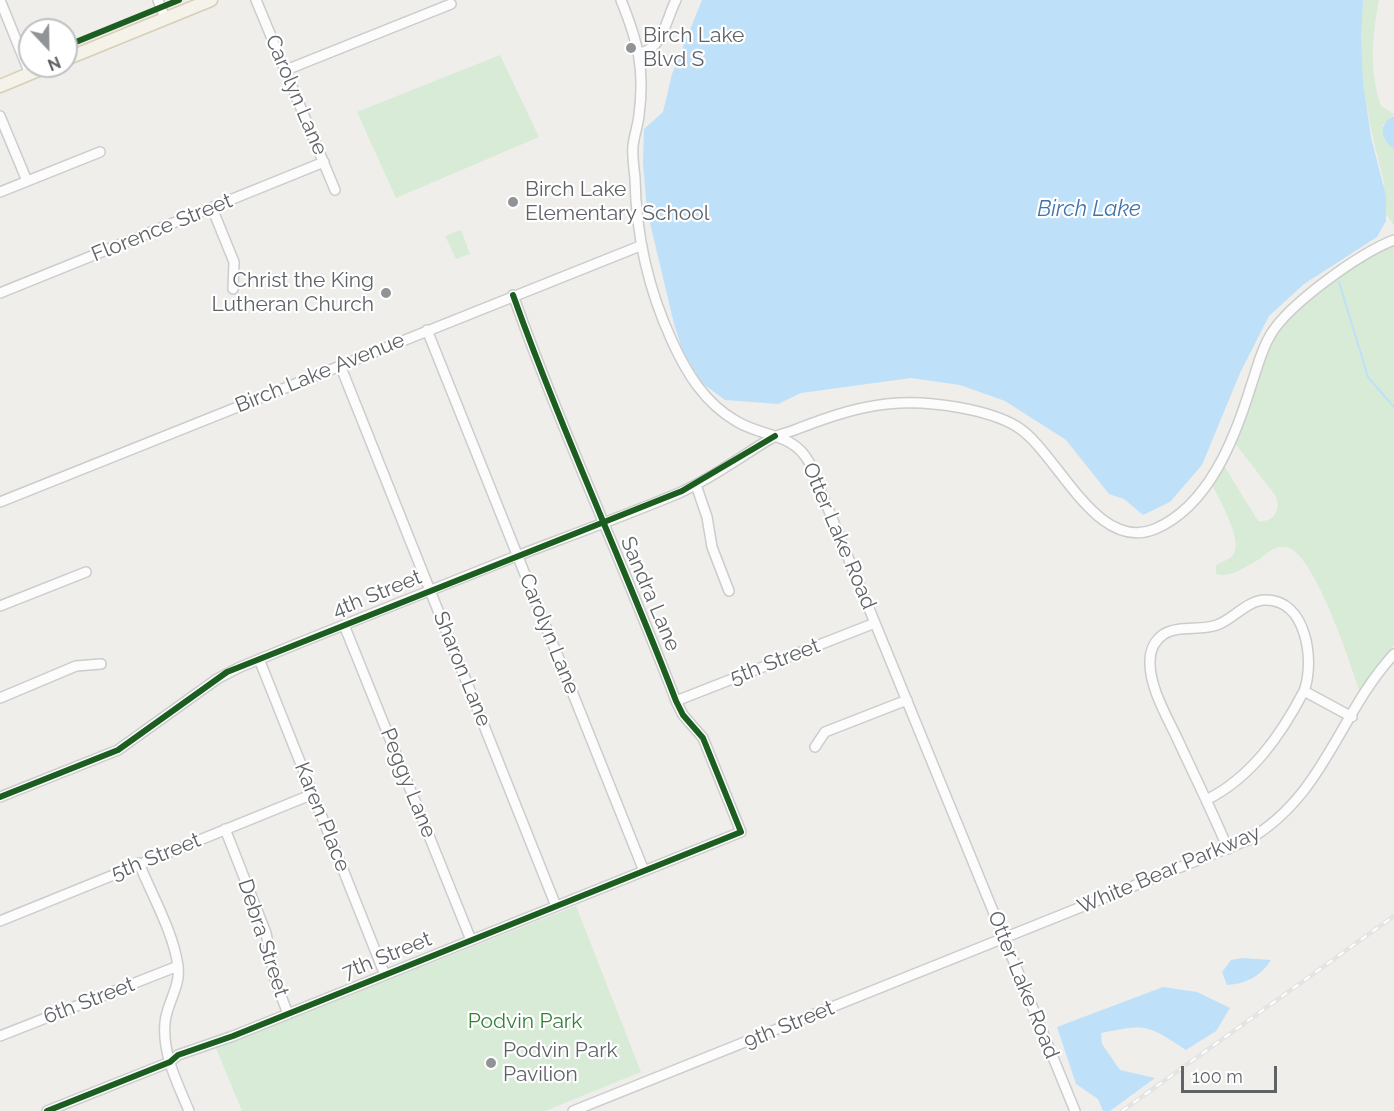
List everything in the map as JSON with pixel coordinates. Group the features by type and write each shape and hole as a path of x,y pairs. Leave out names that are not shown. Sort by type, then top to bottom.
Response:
{"main road":[{"path":"78,54 211,0"},
{"path":"0,86 20,78"}],"street":[{"path":"0,0 18,44"},
{"path":"158,0 165,18"},
{"name":"Carolyn Lane","path":"256,0 336,190"},
{"name":"Otter Lake Road","path":"621,0 639,53 642,84 633,146 640,246 671,338 698,388 717,409 761,434 788,439 798,446 809,462 1075,1111"},
{"path":"639,53 650,50 656,44 676,0"},
{"path":"286,70 451,4"},
{"path":"0,116 27,181"},
{"path":"0,192 100,152"},
{"name":"Florence Street","path":"0,293 324,162"},
{"path":"212,208 234,262 233,289"},
{"name":"4th Street","path":"0,797 118,750 222,676 259,659 603,524 696,485 775,436 845,411 900,403 947,406 1006,421 1028,434 1103,521 1128,531 1156,529 1194,499 1224,456 1273,330 1303,299 1371,252 1394,240"},
{"name":"Birch Lake Avenue","path":"0,502 640,246"},
{"name":"Sandra Lane","path":"513,295 538,363 582,464 603,524 676,701 683,715 705,742 741,832"},
{"name":"Carolyn Lane","path":"427,330 644,871"},
{"name":"Sharon Lane","path":"340,365 556,906"},
{"path":"696,485 707,517 712,547 729,591"},
{"path":"0,606 86,572"},
{"path":"1206,800 1233,784 1260,759 1304,691 1310,662 1307,642 1295,618 1277,602 1258,601 1222,623 1202,629 1174,630 1157,640 1149,661 1157,691 1228,849"},
{"name":"5th Street","path":"676,701 875,623"},
{"name":"Peggy Lane","path":"344,625 471,940"},
{"name":"White Bear Parkway","path":"1005,939 1228,849 1260,833 1293,806 1315,778 1394,654"},
{"name":"Karen Place","path":"259,659 385,975"},
{"path":"0,698 76,666 101,664"},
{"path":"1304,691 1352,717"},
{"path":"815,747 825,732 907,700"},
{"name":"5th Street","path":"0,921 313,794"},
{"name":"Debra Street","path":"225,829 266,933 275,981 288,1014"},
{"name":"7th Street","path":"47,1111 170,1062 177,1055 288,1014 741,832"},
{"path":"139,863 178,966 175,992 165,1023 170,1062 189,1111"},
{"name":"9th Street","path":"573,1111 1005,939"},
{"name":"6th Street","path":"0,1036 178,966"}],"green space":[{"path":"1363,0 1379,0 1373,40 1373,66 1381,106 1394,114 1383,125 1385,140 1394,149 1394,226 1386,214 1383,178 1364,90 1360,45"},
{"path":"500,55 539,137 396,198 357,112"},
{"path":"461,230 470,254 456,259 445,236"},
{"path":"1394,244 1394,645 1360,692 1330,610 1308,567 1297,553 1286,547 1278,547 1237,571 1226,575 1216,574 1216,565 1233,555 1236,548 1229,519 1211,483 1223,464 1258,521 1268,520 1275,514 1278,505 1275,495 1234,442 1267,352 1283,325 1310,297 1361,261"},
{"name":"Podvin Park","path":"576,906 641,1072 545,1111 242,1111 216,1048"}],"water":[{"name":"Birch Lake","path":"702,0 1363,0 1361,36 1363,83 1371,137 1386,196 1386,221 1377,237 1304,284 1269,316 1240,373 1202,465 1170,502 1143,515 1124,499 1109,494 1066,440 1005,401 960,385 911,378 801,393 778,404 725,400 702,383 683,352 674,324 647,210 643,163 644,129 663,112 672,74"},
{"path":"1394,116 1394,149 1386,141 1383,128 1385,123"},
{"path":"1243,958 1271,960 1263,971 1252,978 1227,985 1222,972 1231,960"},
{"path":"1163,987 1197,992 1230,1008 1216,1031 1186,1050 1146,1028 1128,1028 1101,1033 1102,1044 1120,1070 1155,1078 1110,1111 1103,1111 1098,1099 1076,1084 1057,1027"}],"waterway":[{"path":"1339,282 1368,377 1394,407"}],"railway":[{"path":"1122,1111 1394,916"}],"cycle path":[{"path":"78,41 179,0"},
{"path":"47,1111 170,1062 178,1055 233,1036 741,832 703,738 683,715 676,701 552,397 513,295"},
{"path":"0,797 118,750 227,672 682,491 775,436"}],"place":[{"name":"Birch Lake Blvd S","path":"631,48"},
{"name":"Birch Lake Elementary School","path":"513,202"},
{"name":"Christ the King Lutheran Church","path":"386,293"},
{"name":"Podvin Park Pavilion","path":"491,1063"}]}
